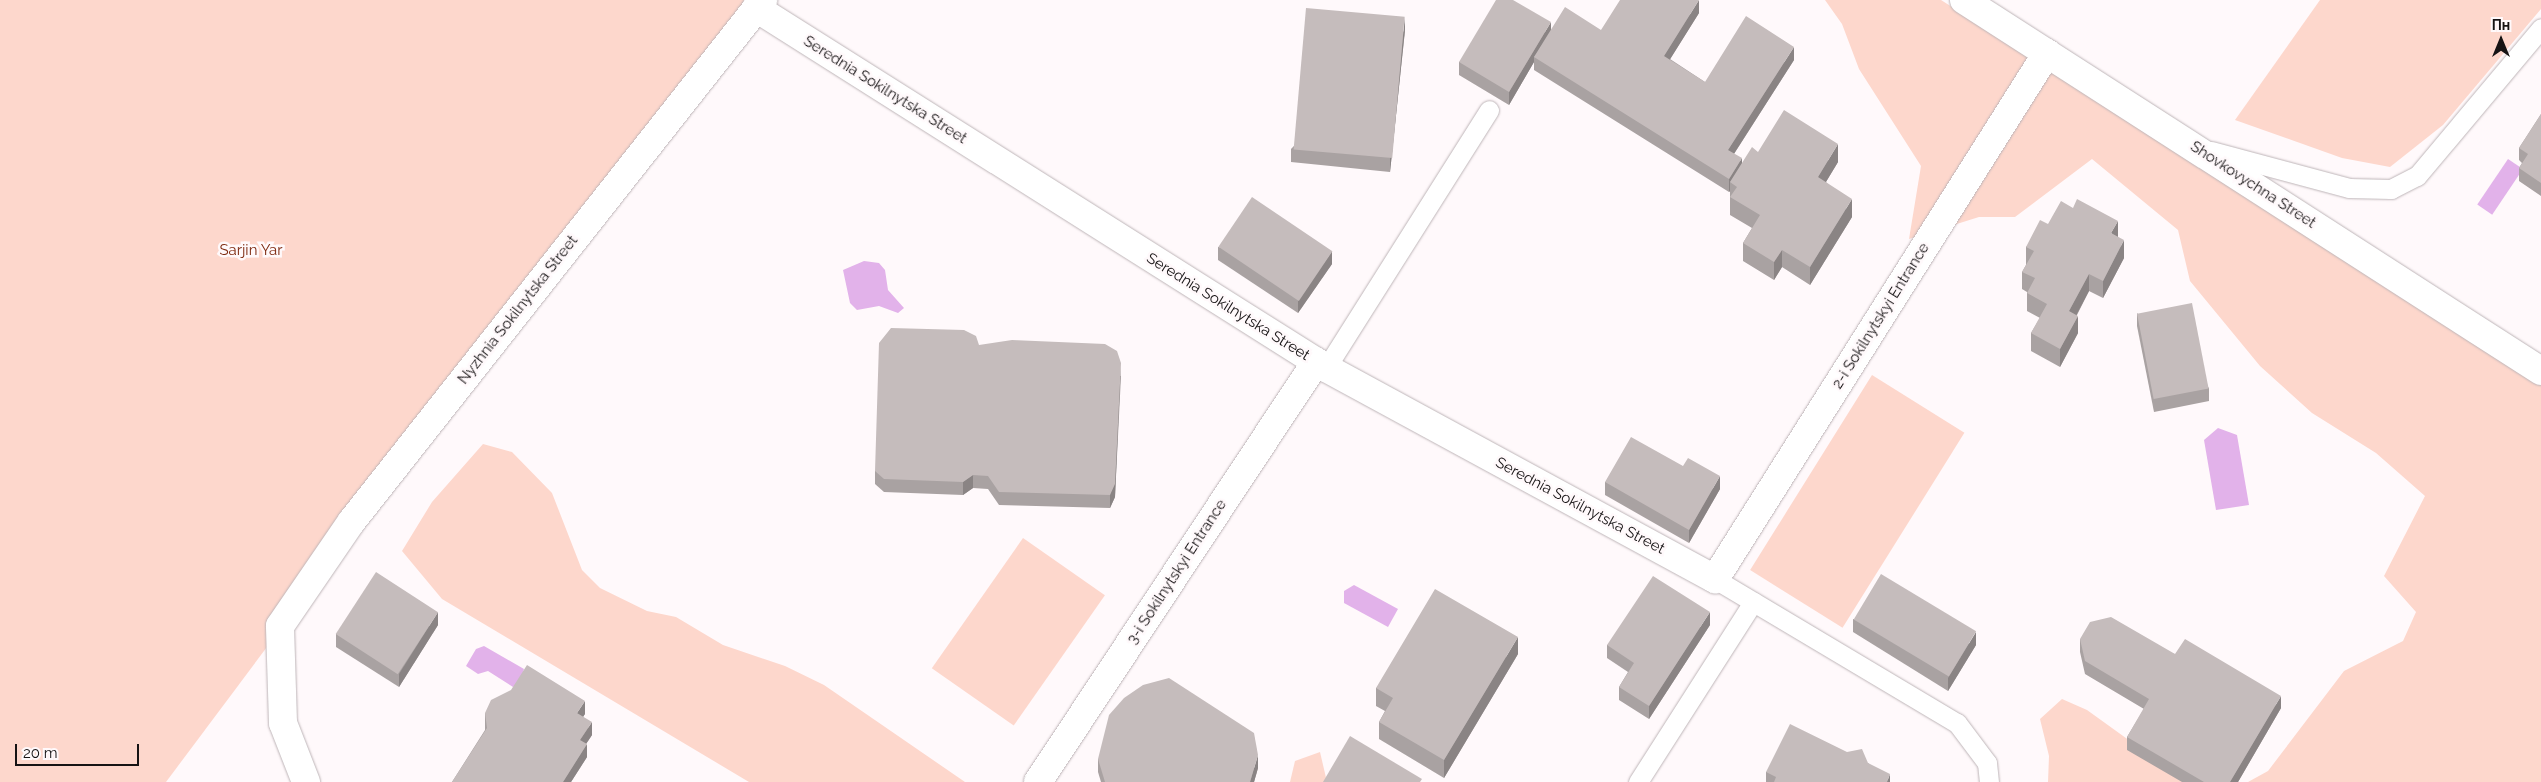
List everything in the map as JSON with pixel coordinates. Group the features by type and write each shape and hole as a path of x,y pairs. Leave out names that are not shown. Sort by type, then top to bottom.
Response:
{"street":[{"name":"Shovkovychna Street","path":"1964,0 2541,371"},
{"name":"Serednia Sokilnytska Street","path":"759,4 1321,365 1715,579"},
{"name":"Nyzhnia Sokilnytska Street","path":"306,782 283,723 280,626 352,521 759,4"},
{"name":"2-i Sokilnytskyi Entrance","path":"1715,579 2047,53"},
{"name":"3-i Sokilnytskyi Entrance","path":"1038,782 1321,365"}],"lane":[{"path":"2193,147 2349,188 2391,189 2417,176 2541,28"},
{"path":"1321,365 1489,110"},
{"path":"1715,579 1957,723 1987,763 1989,782"},
{"path":"1638,782 1753,602"}],"green space":[{"name":"Sarjin Yar","path":"0,0 751,0 166,782 0,782"},
{"path":"1825,0 1941,0 2541,381 2541,782 2248,782 2268,771 2344,671 2403,641 2416,612 2384,576 2425,496 2376,453 2312,413 2260,366 2190,281 2178,230 2092,159 2015,217 1979,217 1909,239 1921,166 1859,69 1842,24"},
{"path":"2320,0 2541,0 2541,9 2443,125 2390,167 2342,158 2235,120"},
{"path":"1872,375 1964,433 1843,628 1750,570"},
{"path":"483,444 512,452 552,493 582,570 600,588 647,611 676,617 723,645 785,666 824,685 965,782 749,782 442,599 402,551 432,502"},
{"path":"1023,538 1105,595 1014,726 932,668"},
{"path":"2062,699 2087,710 2187,782 2048,782 2049,756 2040,719"},
{"path":"1320,752 1327,782 1290,782 1295,761"}],"shaded area":[{"path":"2508,159 2523,169 2492,215 2477,205"},
{"path":"864,261 879,263 885,270 888,290 904,308 898,313 879,306 857,310 850,303 843,270"},
{"path":"2218,428 2237,435 2249,505 2216,510 2204,440"},
{"path":"1354,585 1398,609 1388,627 1344,603 1344,591"},
{"path":"484,646 524,669 520,682 513,687 488,671 478,674 466,666 476,649"}],"building":[{"path":"1496,0 1513,0 1551,22 1509,92 1459,62"},
{"path":"1620,0 1699,0 1664,56 1705,82 1746,16 1794,47 1728,150 1742,158 1729,179 1534,57 1565,7 1601,30"},
{"path":"1306,8 1405,17 1392,158 1294,149"},
{"path":"1784,110 1838,144 1818,177 1852,199 1810,267 1782,250 1774,262 1743,243 1760,215 1730,197 1737,187 1730,182 1752,147 1758,152"},
{"path":"2541,114 2541,183 2519,168 2528,154 2519,148"},
{"path":"1252,197 1332,251 1299,301 1218,247"},
{"path":"2077,199 2118,221 2111,233 2124,240 2103,281 2089,274 2069,311 2078,316 2060,349 2031,333 2047,304 2027,293 2035,278 2022,272 2034,251 2026,247 2040,220 2048,224 2061,201 2073,208"},
{"path":"2192,303 2209,388 2154,399 2137,314"},
{"path":"891,328 964,330 976,336 979,345 1012,340 1105,344 1117,351 1121,363 1115,484 1110,495 999,492 988,476 973,475 963,482 884,479 875,471 879,343"},
{"path":"1631,437 1683,466 1688,458 1720,476 1689,530 1605,482"},
{"path":"376,572 438,612 398,674 336,634"},
{"path":"1881,574 1976,631 1949,677 1854,619"},
{"path":"1653,576 1710,612 1649,706 1619,687 1634,663 1607,645"},
{"path":"1435,589 1518,637 1444,760 1379,722 1393,698 1376,688"},
{"path":"2111,617 2175,654 2185,639 2281,696 2230,782 2204,782 2127,737 2149,699 2085,661 2080,639 2090,622"},
{"path":"527,665 585,701 577,713 592,722 580,740 587,744 563,782 452,782 487,728 485,713 491,700 511,690"},
{"path":"1169,678 1254,733 1258,755 1250,782 1105,782 1098,759 1109,715 1124,698 1143,685"},
{"path":"1790,724 1847,752 1862,749 1868,763 1890,774 1887,782 1774,782 1776,777 1766,772"},
{"path":"1350,736 1422,779 1420,782 1323,782"}]}
